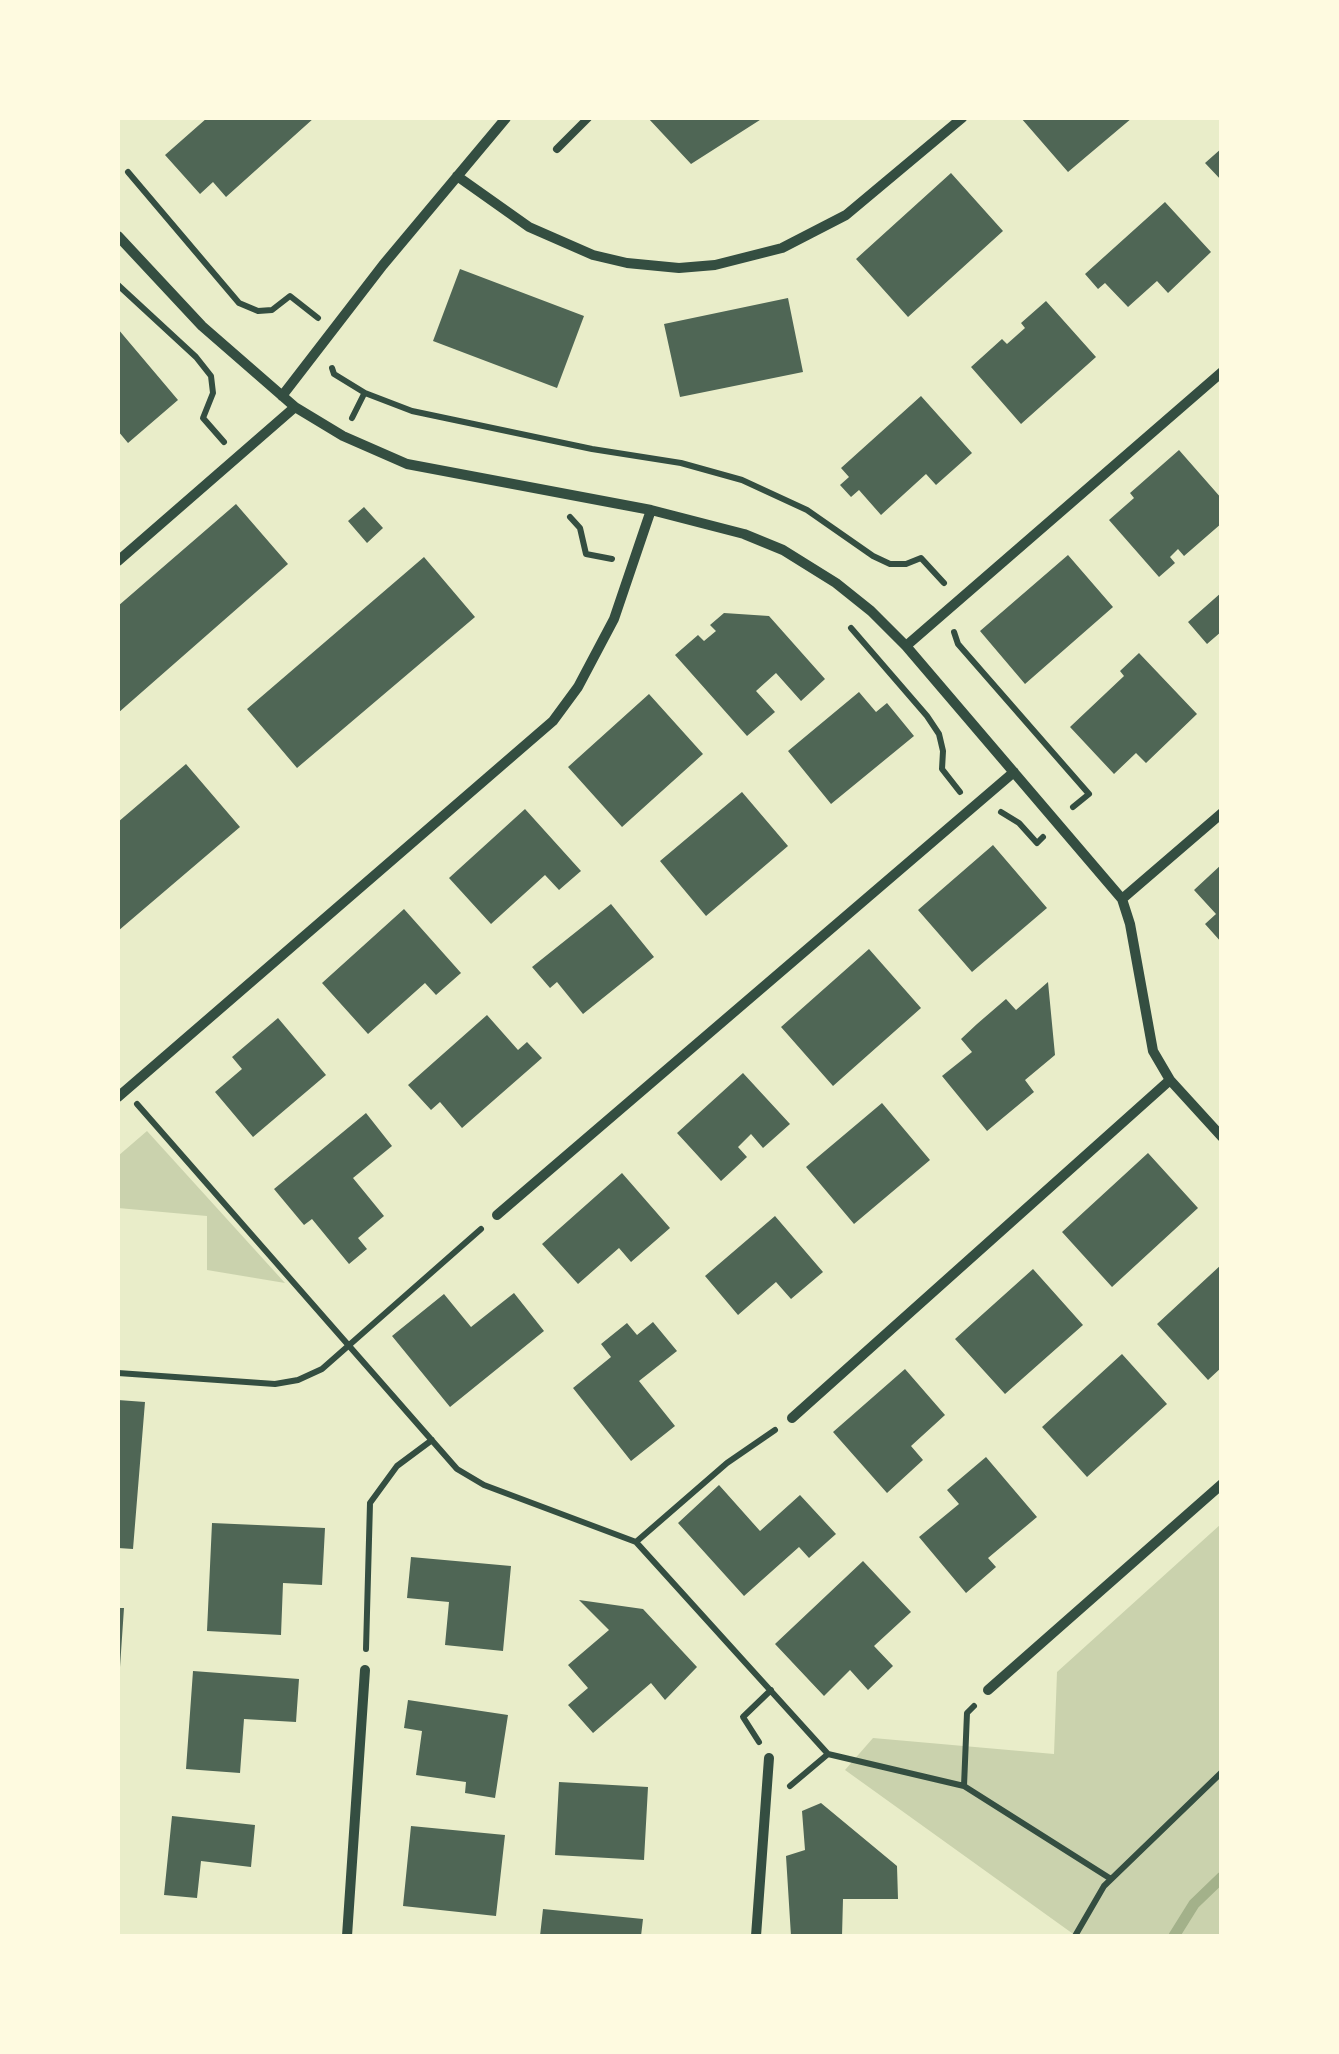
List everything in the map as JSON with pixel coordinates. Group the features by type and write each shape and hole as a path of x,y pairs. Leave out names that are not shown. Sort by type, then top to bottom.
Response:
{"street":[{"path":"282,396 506,118"},
{"path":"457,176 499,208 560,244 627,263 679,268 715,265 782,248 846,215 962,118"},
{"path":"118,234 202,326 295,407 343,436 407,464 706,522 783,550 848,592 906,646 1122,899 1153,1051 1170,1080 1222,1136"},
{"path":"906,646 1222,372"},
{"path":"118,560 295,407"},
{"path":"121,1093 553,721 578,687 614,619 651,510"},
{"path":"497,1214 1014,772"},
{"path":"1122,899 1222,813"},
{"path":"792,1418 1170,1080"},
{"path":"988,1690 1222,1484"},
{"path":"347,1936 365,1670"},
{"path":"756,1936 769,1758"}],"lane":[{"path":"558,149 588,118"}],"path":[{"path":"121,1093 456,1468 484,1486 636,1542 828,1754 964,1786 1110,1880"},
{"path":"118,1372 275,1384 298,1380 322,1368 350,1345 497,1214"},
{"path":"636,1542 728,1463 792,1418"},
{"path":"365,1670 370,1503 397,1466 432,1440"},
{"path":"769,1758 743,1717 771,1690"},
{"path":"964,1786 967,1713 988,1690"},
{"path":"766,1806 828,1754"},
{"path":"1075,1936 1096,1896 1110,1880 1222,1772"}],"green space":[{"path":"147,1131 285,1283 207,1270 207,1216 118,1208 118,1156"},
{"path":"1221,1524 1221,1936 1076,1936 845,1770 873,1738 1054,1754 1057,1672"}],"building":[{"path":"207,118 314,118 226,197 213,182 200,194 165,155"},
{"path":"648,118 763,118 691,164"},
{"path":"1021,118 1132,118 1068,172"},
{"path":"1222,148 1222,181 1205,163"},
{"path":"951,173 1003,231 908,317 856,259"},
{"path":"1165,202 1211,252 1168,293 1157,281 1128,307 1105,283 1098,289 1085,274"},
{"path":"460,269 584,316 557,388 433,341"},
{"path":"788,298 803,372 680,397 664,324"},
{"path":"1046,301 1096,357 1021,424 971,367 1002,339 1007,344 1025,328 1021,323"},
{"path":"118,329 178,400 128,443 118,431"},
{"path":"921,396 972,453 936,485 926,474 881,515 859,490 851,497 840,485 849,477 841,468"},
{"path":"1179,450 1222,499 1222,523 1184,556 1178,549 1170,557 1175,563 1159,577 1109,520 1134,498 1130,493"},
{"path":"236,504 288,564 118,713 118,606"},
{"path":"364,507 383,528 367,543 348,521"},
{"path":"1068,555 1113,607 1025,684 980,631"},
{"path":"424,557 475,617 297,768 247,709"},
{"path":"1222,592 1222,631 1207,644 1188,622"},
{"path":"724,613 769,616 825,679 801,701 776,673 756,691 775,712 747,736 675,655 698,635 704,641 716,631 710,625"},
{"path":"1139,653 1197,714 1146,763 1136,753 1114,774 1070,727 1124,676 1120,671"},
{"path":"859,692 876,712 887,703 914,736 831,804 788,751"},
{"path":"649,694 703,754 622,827 568,767"},
{"path":"186,764 240,827 118,931 118,822"},
{"path":"742,792 788,846 706,916 660,861"},
{"path":"525,809 581,871 559,890 545,875 491,924 449,878"},
{"path":"993,845 1047,908 972,972 918,910"},
{"path":"1222,864 1222,943 1205,924 1216,914 1194,890"},
{"path":"611,904 654,957 583,1014 557,982 550,988 532,967"},
{"path":"404,909 461,973 436,995 425,983 368,1034 322,983"},
{"path":"869,949 921,1008 833,1086 781,1027"},
{"path":"1048,982 1055,1055 1025,1080 1034,1092 987,1131 942,1076 972,1052 961,1039 977,1024 1006,999 1016,1010"},
{"path":"487,1015 518,1050 527,1042 542,1058 462,1128 440,1102 431,1110 408,1085"},
{"path":"278,1018 326,1075 253,1137 215,1092 242,1069 232,1057"},
{"path":"743,1073 790,1124 763,1148 751,1134 738,1147 747,1157 721,1181 677,1133"},
{"path":"882,1103 930,1160 854,1224 806,1167"},
{"path":"366,1113 392,1146 353,1178 384,1216 358,1238 367,1249 349,1264 312,1219 304,1225 274,1189"},
{"path":"1148,1153 1198,1208 1112,1287 1062,1232"},
{"path":"622,1173 670,1228 631,1262 619,1248 578,1284 542,1244"},
{"path":"775,1216 823,1272 791,1299 776,1282 738,1315 705,1276"},
{"path":"1222,1264 1222,1367 1208,1380 1157,1324"},
{"path":"1033,1269 1083,1325 1005,1394 955,1339"},
{"path":"514,1293 544,1331 450,1407 392,1336 444,1294 471,1327"},
{"path":"653,1322 677,1351 639,1381 675,1426 631,1461 573,1388 611,1357 601,1344 627,1323 637,1335"},
{"path":"1122,1354 1167,1404 1087,1477 1042,1427"},
{"path":"905,1369 945,1415 911,1446 923,1460 887,1493 833,1432"},
{"path":"118,1400 145,1402 133,1549 118,1548"},
{"path":"986,1457 1037,1517 988,1558 996,1567 966,1593 919,1537 959,1504 947,1490"},
{"path":"719,1485 760,1531 800,1495 836,1534 809,1558 799,1547 744,1596 678,1523"},
{"path":"212,1523 325,1528 322,1585 283,1583 281,1635 207,1631"},
{"path":"411,1557 511,1566 503,1651 445,1645 449,1602 407,1598"},
{"path":"863,1561 911,1612 874,1646 893,1666 868,1690 850,1670 824,1696 775,1644"},
{"path":"579,1600 643,1609 697,1667 665,1700 651,1683 593,1733 568,1705 588,1688 568,1665 609,1630"},
{"path":"118,1608 124,1608 120,1667 118,1667"},
{"path":"193,1671 299,1679 296,1722 244,1719 240,1773 186,1769"},
{"path":"408,1700 508,1715 495,1798 465,1793 466,1782 416,1775 422,1731 404,1728"},
{"path":"559,1782 648,1787 644,1860 555,1855"},
{"path":"821,1803 897,1866 898,1899 843,1899 842,1936 791,1936 786,1856 805,1850 802,1811"},
{"path":"172,1816 255,1825 251,1867 201,1861 197,1898 164,1895"},
{"path":"411,1826 505,1835 496,1916 403,1906"},
{"path":"543,1909 643,1919 641,1936 540,1936"}],"waterway":[{"path":"1174,1936 1194,1904 1222,1877"}]}
